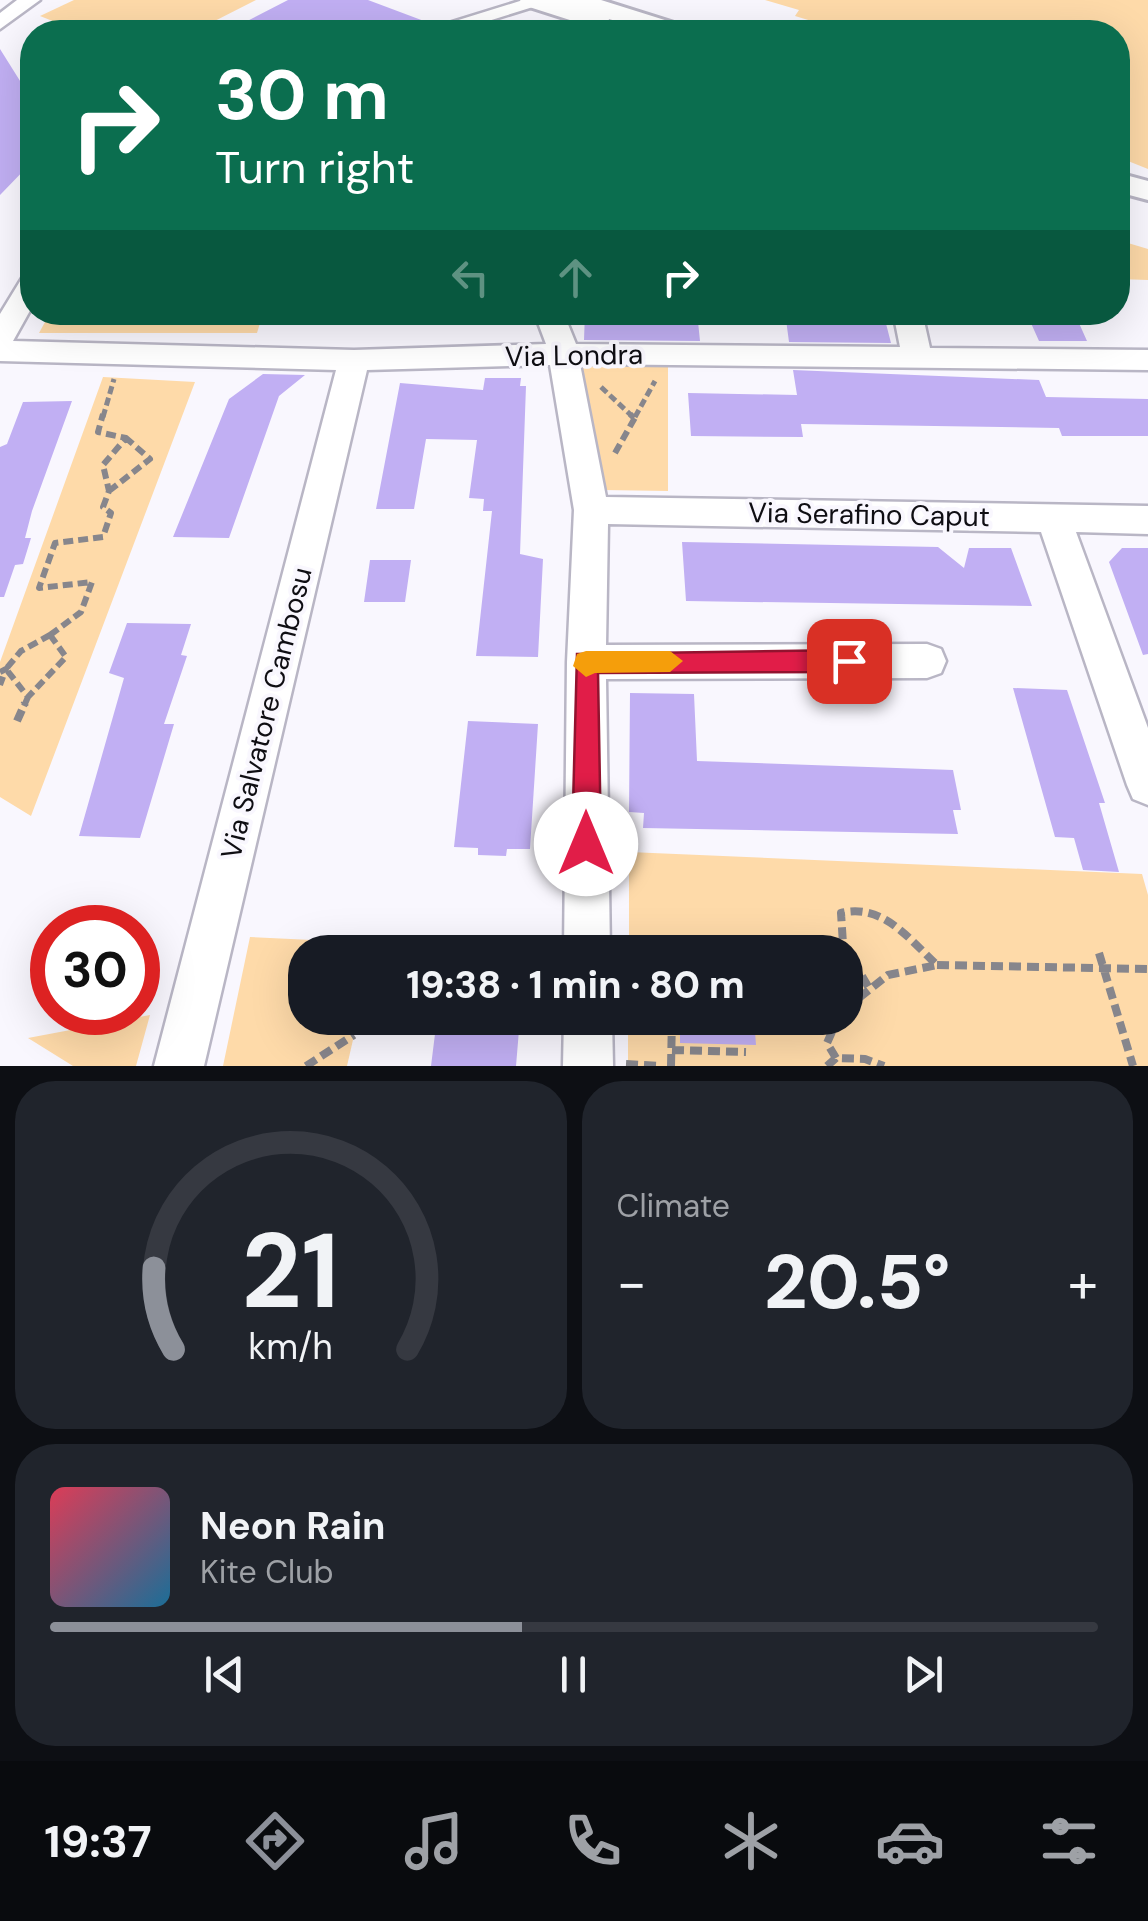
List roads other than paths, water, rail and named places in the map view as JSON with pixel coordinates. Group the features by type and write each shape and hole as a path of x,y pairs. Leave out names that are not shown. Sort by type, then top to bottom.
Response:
{"street":[{"path":"1,22 30,0"},
{"path":"472,20 486,12 487,0"},
{"path":"575,0 639,20"},
{"path":"472,20 536,1 596,20"},
{"path":"0,338 20,304"},
{"path":"554,325 560,338 591,510 586,662 587,935"},
{"path":"910,325 917,354"},
{"name":"Via Londra","path":"0,351 354,360 561,354 917,354 1148,360"},
{"name":"Via Salvatore Cambosu","path":"179,1066 354,360"},
{"name":"Via Serafino Caput","path":"591,510 1148,520"},
{"path":"1053,517 1148,785"},
{"path":"586,662 927,661"},
{"path":"593,1035 601,1065"}]}
